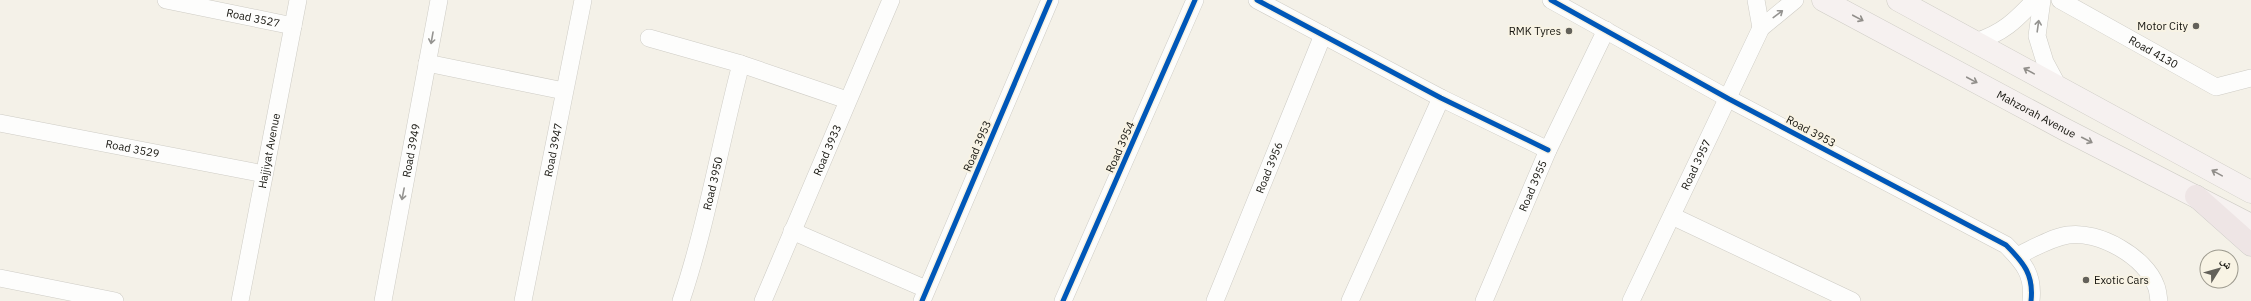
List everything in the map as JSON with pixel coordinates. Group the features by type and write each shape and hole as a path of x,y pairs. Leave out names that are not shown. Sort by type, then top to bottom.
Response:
{"main road":[{"name":"Mahzorah Avenue","path":"1823,0 2064,129 2251,225"},
{"path":"1898,0 2251,192"},
{"path":"2196,196 2251,245"}],"street":[{"name":"Road 3527","path":"166,0 293,26"},
{"name":"Hajjiyat Avenue","path":"240,301 298,0"},
{"name":"Road 3949","path":"383,301 439,0"},
{"name":"Road 3947","path":"523,301 583,0"},
{"name":"Road 3933","path":"763,301 847,100 891,0"},
{"name":"Road 3953","path":"792,231 924,295 1050,0"},
{"name":"Road 3954","path":"1063,301 1195,0"},
{"path":"1257,0 1441,98 1548,150"},
{"name":"Road 3953","path":"1551,0 1729,99 2006,245 2024,263 2033,286 2031,301"},
{"path":"1756,0 1761,28"},
{"name":"Road 3957","path":"1632,301 1729,99 1761,28 1795,0"},
{"path":"1975,42 1994,36 2013,23 2035,0"},
{"path":"2042,0 2037,36 2045,62 2060,88"},
{"name":"Road 4130","path":"2060,0 2216,87 2251,78"},
{"name":"Road 3955","path":"1484,301 1548,150 1606,30"},
{"name":"Road 3956","path":"1215,301 1323,35"},
{"path":"649,38 741,64 847,100"},
{"path":"427,63 564,91"},
{"name":"Road 3950","path":"681,301 693,264 741,64"},
{"path":"1350,301 1441,98"},
{"name":"Road 3529","path":"0,123 264,174"},
{"path":"1672,216 1852,301"},
{"path":"2017,256 2056,238 2070,235 2101,238 2136,258 2156,285 2159,301"},
{"path":"0,278 84,298 115,301"}],"cycle path":[{"path":"922,301 1050,0"},
{"path":"1063,301 1195,0"},
{"path":"1257,0 1441,98 1548,150"},
{"path":"1551,0 1729,99 2006,245 2023,264 2026,270 2031,284 2031,301"}],"place":[{"name":"Motor City","path":"2196,26"},
{"name":"RMK Tyres","path":"1569,31"},
{"name":"Exotic Cars","path":"2086,280"}]}
